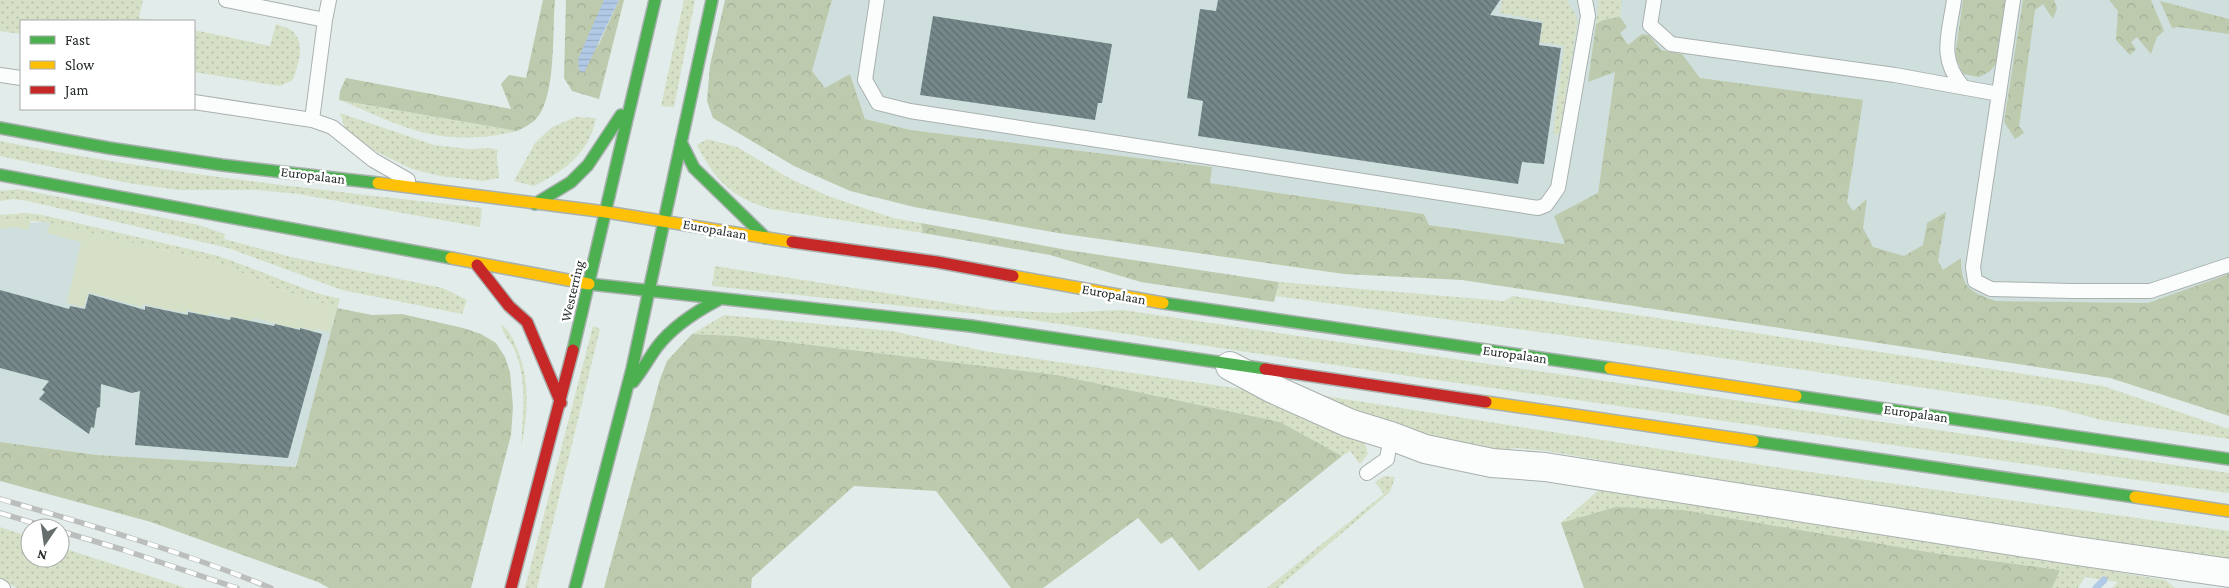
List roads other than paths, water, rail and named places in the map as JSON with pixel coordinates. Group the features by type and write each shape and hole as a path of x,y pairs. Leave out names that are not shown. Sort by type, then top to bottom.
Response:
{"main road":[{"name":"Westerring","path":"511,588 561,403 655,0"},
{"path":"574,588 590,534 625,391 712,0"},
{"path":"535,204 571,182 588,165 634,94"},
{"name":"Europalaan","path":"0,128 109,148 222,165 606,212 766,238 936,262 1179,305 2229,459"},
{"path":"681,142 694,168 766,238"},
{"path":"2,177 476,265 589,284 718,300 971,326 1222,361 2229,511"},
{"path":"476,265 509,306 527,322 561,403"},
{"path":"625,391 644,369 657,347 672,330 695,312 718,300"}],"street":[{"path":"1222,361 1271,388 1349,423 1425,449 1492,463 1554,468 2077,551 2229,573"}],"lane":[{"path":"226,0 325,20"},
{"path":"312,120 329,0"},
{"path":"877,0 865,80 878,102 910,112 1538,208 1546,205 1558,188 1588,16 1585,0"},
{"path":"1654,0 1650,25 1671,44 1999,94"},
{"path":"1954,0 1946,56 1950,69 1963,87"},
{"path":"2013,0 1973,266 1975,281 1991,289 2072,292 2150,291 2229,265"},
{"path":"0,75 20,78"},
{"path":"195,102 312,120 332,127 373,160 421,188"},
{"path":"1367,473 1387,459 1391,436"}],"water":[{"path":"604,0 619,0 584,73 579,70 578,59"}],"waterway":[{"path":"2096,588 2104,580"}],"railway":[{"path":"0,499 171,551 271,588"},
{"path":"0,513 20,519"},
{"path":"70,534 237,588"}]}
